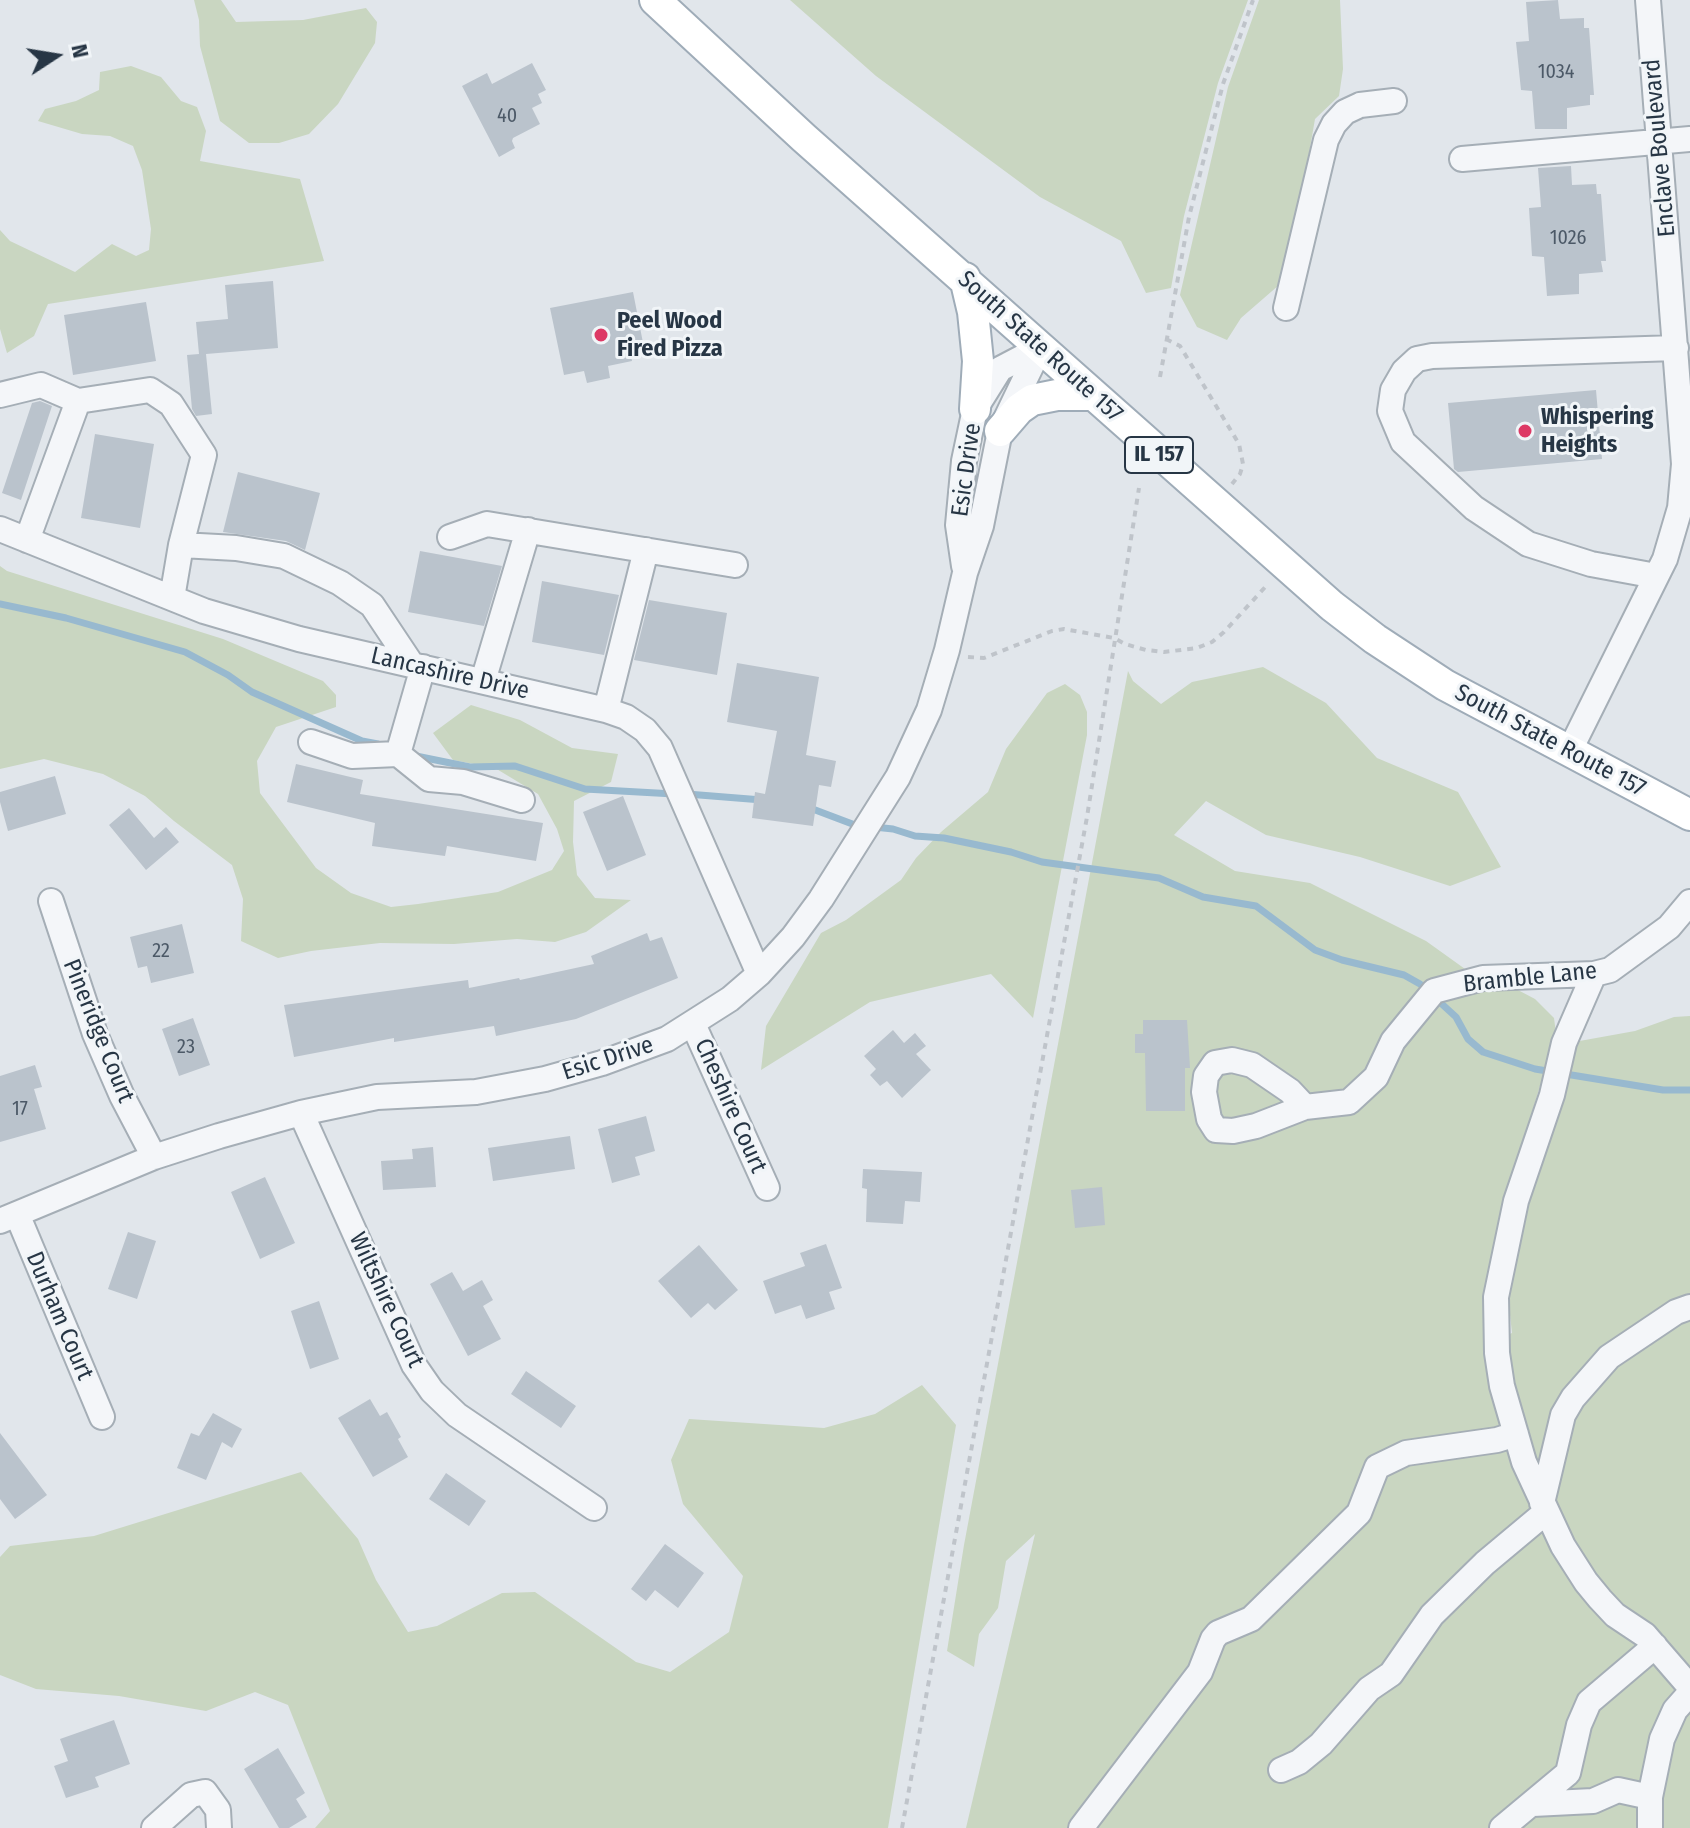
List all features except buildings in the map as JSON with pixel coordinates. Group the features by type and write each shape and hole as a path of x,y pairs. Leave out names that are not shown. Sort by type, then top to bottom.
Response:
{"main road":[{"name":"South State Route 157","path":"655,0 1091,395 1364,631 1445,685 1690,815"},
{"path":"965,278 973,312 978,361 975,409"},
{"path":"1000,431 1019,409 1032,400 1057,395 1091,395"}],"street":[{"name":"Enclave Boulevard","path":"1569,752 1665,559 1680,508 1684,464 1676,348 1682,317 1659,142 1648,0"},
{"path":"1286,308 1326,140 1334,124 1345,112 1360,105 1394,101"},
{"path":"1462,159 1690,139"},
{"name":"Esic Drive","path":"965,573 958,525 964,461 975,409 1000,369 1040,348"},
{"name":"Esic Drive","path":"9,1218 154,1157 301,1113 377,1097 476,1092 545,1079 602,1063 667,1039 730,999 759,974 793,937 821,899 898,777 929,710 947,650 965,573 981,526 1000,431 1040,348"},
{"path":"1656,576 1591,564 1528,544 1474,508 1403,442 1390,411 1393,390 1404,371 1417,359 1676,348"},
{"path":"0,395 41,385 78,401 150,390 171,404 204,455 181,545 172,598"},
{"path":"27,540 78,401"},
{"path":"450,537 487,524 735,565"},
{"name":"Lancashire Drive","path":"0,529 204,611 299,639 626,717 645,730 660,748 759,974"},
{"path":"483,681 528,530"},
{"path":"181,545 236,548 284,556 340,583 372,605 418,666 398,754"},
{"path":"606,710 646,550"},
{"path":"311,742 352,756 398,754 429,779 463,782 522,800"},
{"name":"Pineridge Court","path":"51,901 95,1034 122,1096 154,1157"},
{"name":"Bramble Lane","path":"1305,1107 1349,1102 1376,1077 1393,1041 1434,991 1483,978 1594,974 1610,970 1669,927 1690,902"},
{"path":"1594,974 1564,1043 1552,1095 1516,1201 1496,1297 1497,1353 1502,1386 1516,1434 1544,1507 1563,1546 1586,1582 1615,1615 1645,1635 1690,1687"},
{"name":"Cheshire Court","path":"693,1024 767,1188"},
{"name":"Wiltshire Court","path":"301,1113 414,1365 432,1391 457,1415 594,1508"},
{"name":"Durham Court","path":"9,1218 102,1417"},
{"path":"1281,1770 1299,1762 1321,1744 1369,1689 1391,1674 1432,1615 1544,1507 1563,1415 1573,1398 1609,1357 1676,1312 1690,1307"},
{"path":"1081,1828 1200,1672 1213,1639 1218,1633 1251,1619 1359,1513 1377,1467 1406,1453 1497,1440 1516,1434"},
{"path":"1502,1828 1568,1773 1579,1725 1589,1702 1655,1646"},
{"path":"1650,1828 1650,1797 1668,1721 1690,1693"},
{"path":"1533,1804 1593,1801 1618,1790 1650,1797"},
{"path":"154,1828 191,1795 205,1792 218,1810 219,1828"}],"path":[{"path":"1160,377 1193,202 1223,84 1253,0"},
{"path":"1166,339 1180,346 1239,444 1243,464 1240,474 1215,504"},
{"path":"902,1828 1087,817 1139,488"},
{"path":"947,650 984,658 1064,629 1114,638 1125,644 1164,652 1197,648 1212,642 1241,615 1284,565"}],"green space":[{"path":"194,0 221,0 236,22 303,20 366,8 377,22 375,43 338,104 309,134 279,143 249,143 220,121 200,46"},
{"path":"790,0 1248,0 1218,83 1184,216 1171,288 1146,293 1121,241 1040,197 876,76"},
{"path":"1259,0 1340,0 1343,69 1339,96 1315,119 1291,257 1279,285 1241,318 1227,340 1197,327 1180,295 1228,87"},
{"path":"131,66 161,77 181,101 197,107 206,131 200,161 300,179 324,261 48,304 34,336 7,353 0,329 0,230 10,241 75,272 112,244 136,256 149,250 151,229 142,170 133,146 110,136 82,134 38,121 45,109 76,101 99,90 100,72"},
{"path":"0,566 7,571 223,639 323,681 336,695 336,707 276,727 257,761 260,793 316,868 351,893 391,907 418,904 498,892 552,870 564,851 557,829 538,794 495,768 453,760 433,733 471,705 520,720 572,748 618,754 611,782 574,801 573,842 577,875 595,898 631,900 586,932 555,942 517,939 454,944 380,943 278,958 241,941 243,899 232,865 145,796 103,774 44,759 0,769"},
{"path":"1263,667 1326,703 1377,758 1458,792 1501,867 1450,886 1360,857 1266,835 1206,801 1174,835 1235,871 1310,883 1426,941 1486,984 1516,989 1535,999 1554,1018 1557,1041 1506,1198 1487,1343 1512,1333 1508,1297 1526,1205 1574,1042 1635,1031 1674,1017 1690,1016 1690,1828 966,1828 1035,1534 1006,1561 998,1608 979,1634 974,1667 947,1651 964,1545 1128,671 1133,681 1161,704 1192,682"},
{"path":"1065,684 1080,695 1087,712 1087,735 1033,1018 991,974 870,1002 761,1070 766,1026 821,933 846,920 901,880 916,858 941,832 988,792 1006,749 1047,693"},
{"path":"922,1385 956,1425 888,1828 315,1828 330,1811 288,1705 255,1692 206,1711 119,1696 36,1689 0,1675 0,1557 10,1546 94,1536 301,1472 358,1539 376,1580 408,1632 437,1626 502,1593 535,1592 636,1662 670,1672 729,1632 743,1576 683,1504 671,1460 689,1419 824,1428 875,1414"}],"waterway":[{"path":"0,604 66,618 185,652 252,692 362,741 378,744"},
{"path":"416,756 470,767 515,766 585,789 674,794"},
{"path":"687,794 762,800"},
{"path":"810,808 855,825 944,838 1042,862 1159,878 1203,897 1256,906 1315,950 1404,975 1420,984 1456,1017 1468,1039 1483,1052 1535,1069 1663,1090 1690,1090"}],"place":[{"name":"Peel Wood Fired Pizza","path":"601,335"},
{"name":"Whispering Heights","path":"1525,431"}]}
